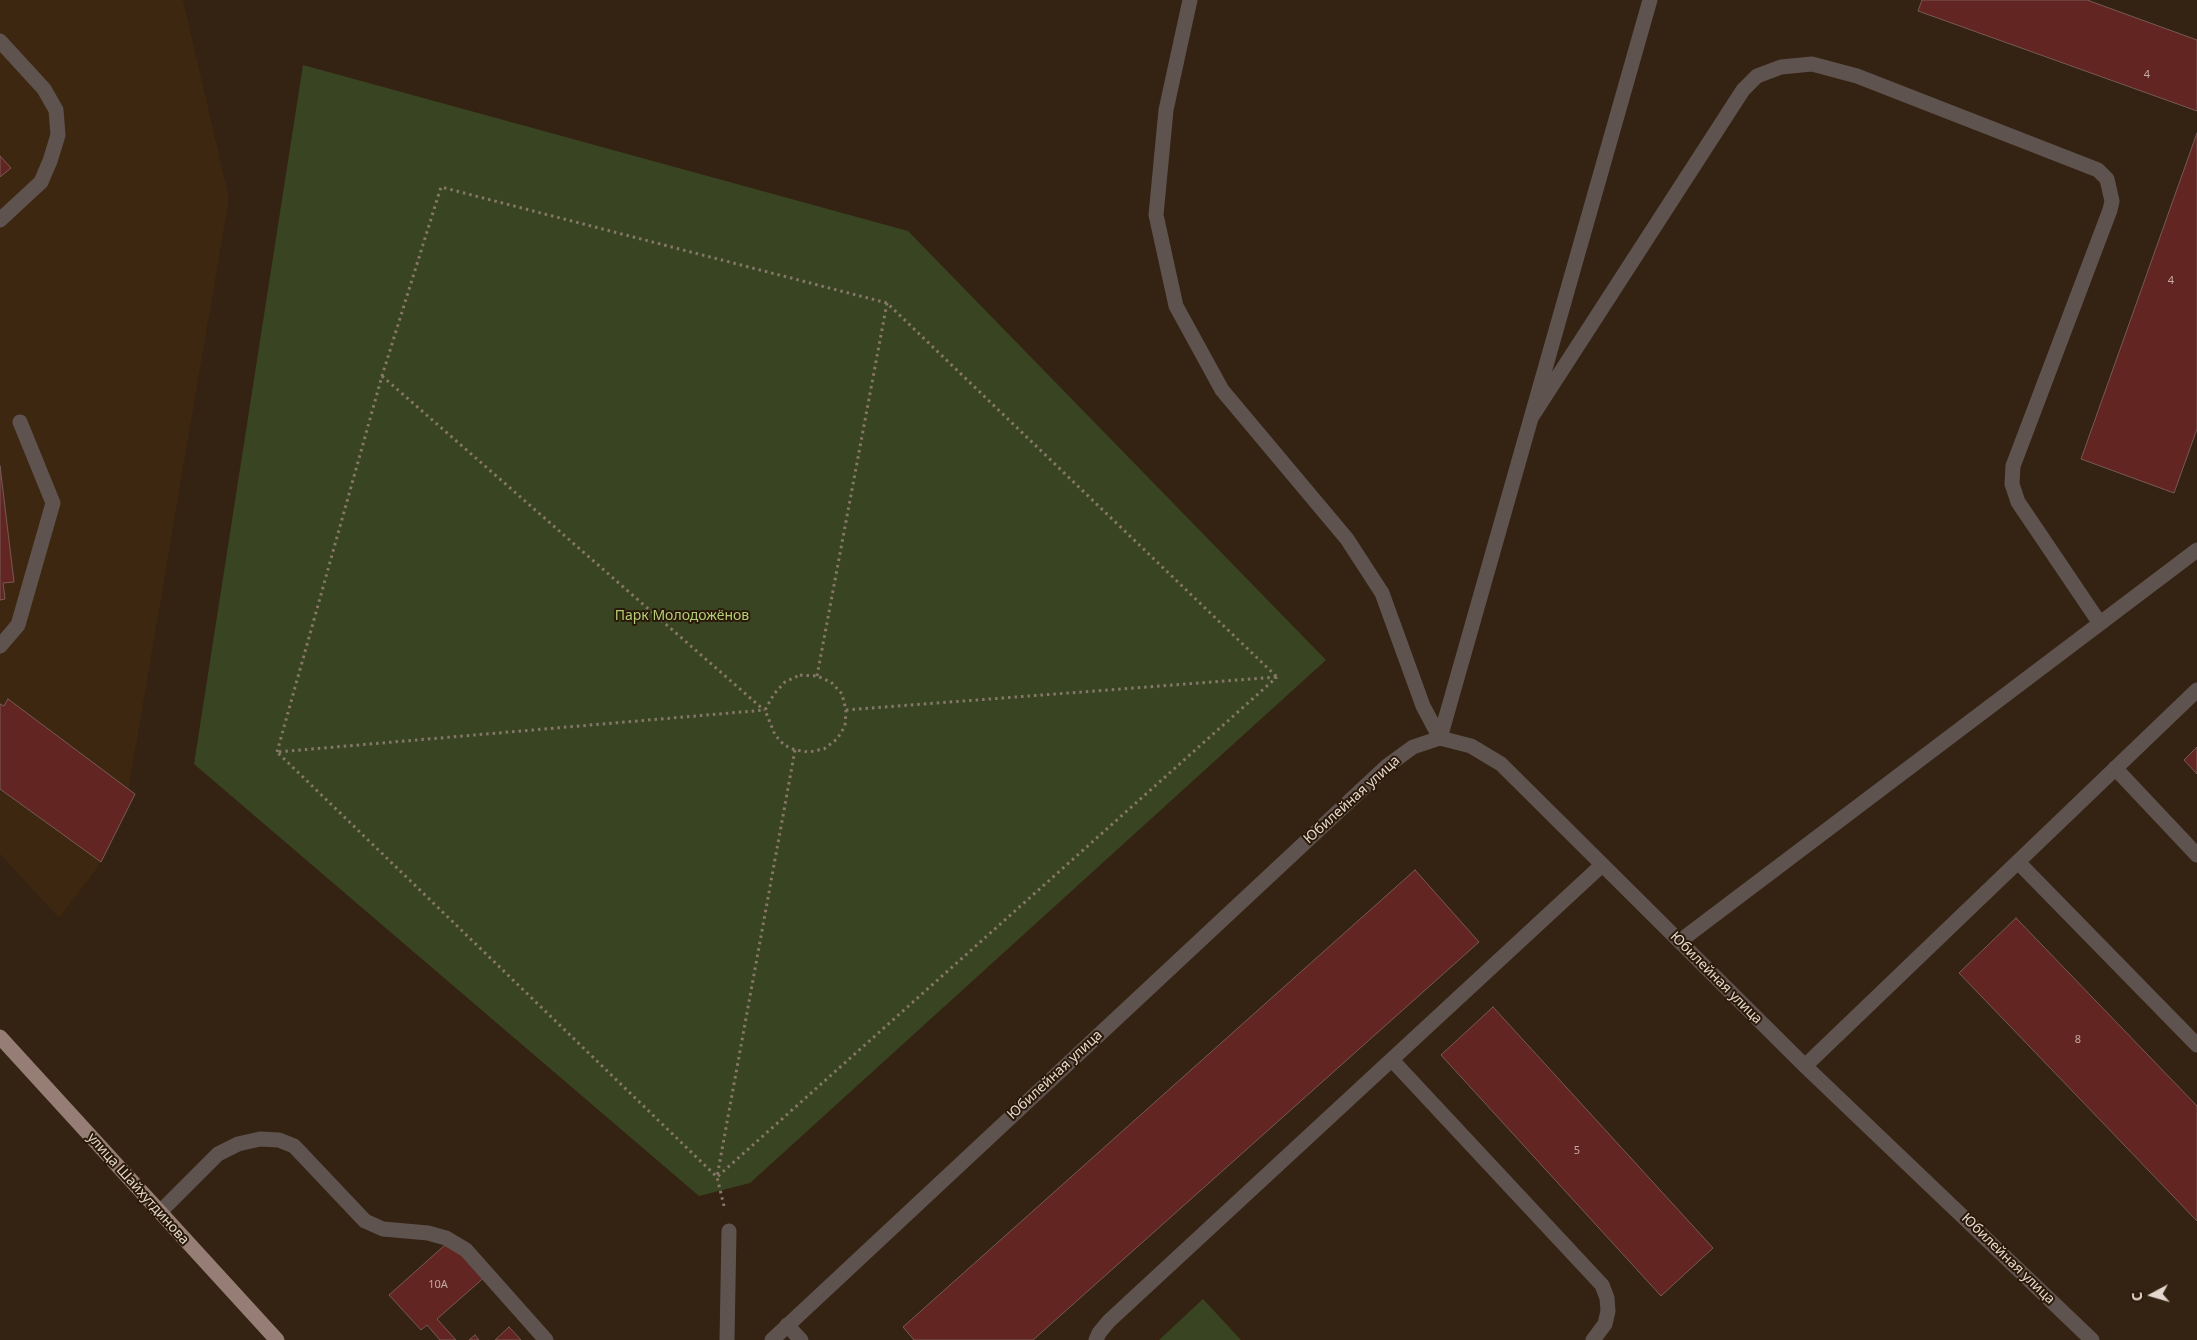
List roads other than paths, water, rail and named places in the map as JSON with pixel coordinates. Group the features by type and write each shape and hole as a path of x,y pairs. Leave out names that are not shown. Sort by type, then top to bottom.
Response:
{"main road":[{"name":"улица Шайхутдинова","path":"0,1037 277,1340"}],"street":[{"path":"1190,0 1166,110 1156,215 1176,306 1222,390 1347,538 1382,593 1423,706 1440,738"},
{"path":"1440,738 1650,0"},
{"path":"0,41 44,89 56,110 58,135 41,182 0,220"},
{"path":"1531,418 1743,90 1758,76 1781,67 1812,64 1857,76 2098,170 2107,179 2112,201 2110,210 2013,466 2012,484 2018,502 2099,622"},
{"path":"0,646 18,625 54,503 20,422"},
{"path":"1680,941 2099,622 2197,550"},
{"path":"1805,1066 2197,690"},
{"name":"Юбилейная улица","path":"772,1340 1387,766 1413,747 1440,738 1471,746 1501,764 1805,1066 2092,1340"},
{"path":"2115,768 2197,854"},
{"path":"2018,862 2197,1045"},
{"path":"1096,1340 1109,1320 1602,865"},
{"path":"1392,1060 1602,1285 1607,1298 1608,1311 1605,1324 1593,1340"},
{"path":"160,1212 218,1154 245,1142 260,1139 278,1140 294,1146 365,1221 383,1229 446,1238 466,1250 546,1340"},
{"path":"727,1340 729,1231"},
{"path":"787,1324 801,1340"}],"park label":[{"name":"Парк Молодожёнов","path":"682,616"}]}
